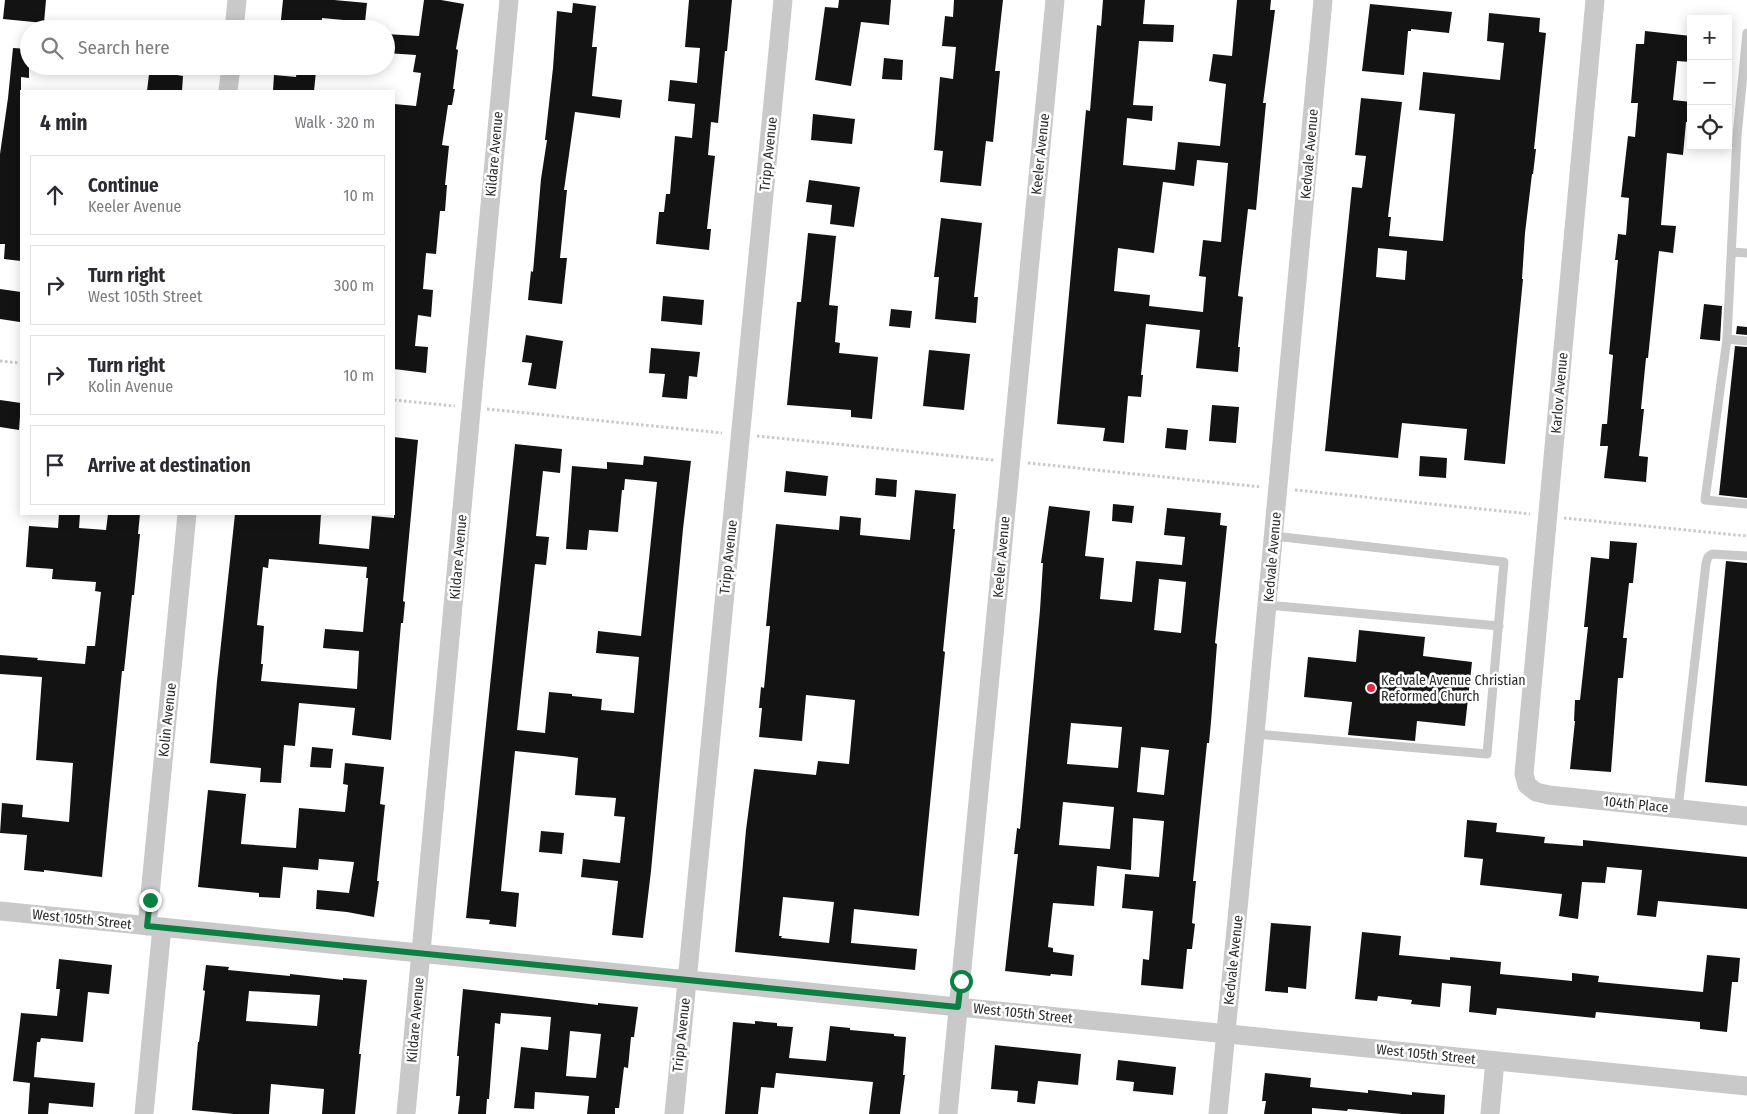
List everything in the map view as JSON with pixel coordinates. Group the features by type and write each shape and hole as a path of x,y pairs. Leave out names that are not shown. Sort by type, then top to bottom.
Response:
{"street":[{"path":"235,20 237,0"},
{"name":"Kildare Avenue","path":"406,1114 509,0"},
{"name":"Tripp Avenue","path":"674,1114 783,0"},
{"name":"Keeler Avenue","path":"948,1114 1055,0"},
{"name":"Kedvale Avenue","path":"1218,1114 1274,536 1323,0"},
{"name":"Karlov Avenue","path":"1527,786 1524,762 1595,0"},
{"path":"228,90 230,75"},
{"name":"Kolin Avenue","path":"144,1114 155,926 187,515"},
{"name":"104th Place","path":"1527,786 1536,792 1549,795 1747,816"},
{"name":"West 105th Street","path":"0,911 1747,1086"},
{"path":"1490,1114 1495,1060"}],"lane":[{"path":"1747,33 1737,136 1727,339 1705,500 1747,504"},
{"path":"1737,136 1747,137"},
{"path":"1732,252 1747,254"},
{"path":"1727,339 1747,341"},
{"path":"1255,734 1487,754 1504,562 1274,536"},
{"path":"1678,809 1706,563 1708,557 1712,554 1747,556"},
{"path":"1267,605 1499,626"}],"path":[{"path":"0,360 20,363"},
{"path":"395,400 457,407"},
{"path":"482,408 726,434"},
{"path":"752,436 994,460"},
{"path":"1020,463 1263,487"},
{"path":"1290,490 1536,515"},
{"path":"1558,517 1747,536"}],"building":[{"path":"5,0 46,0 44,20 3,19"},
{"path":"283,0 334,0 367,3 365,20 322,18 322,20 281,20"},
{"path":"424,0 441,0 464,4 456,49 458,50 453,89 455,89 452,105 448,105 442,145 449,146 445,185 447,185 445,211 440,211 436,254 426,253 423,289 433,290 431,317 418,315 415,346 428,347 426,373 395,369 395,104 416,106 421,73 413,72 416,55 395,54 395,35 419,36"},
{"path":"689,0 732,0 718,123 711,122 708,155 715,156 707,229 711,229 709,250 656,244 659,212 664,212 666,194 670,194 675,136 692,138 695,104 668,101 670,80 697,83 700,48 685,47"},
{"path":"839,0 891,0 889,25 861,22 851,86 815,80 825,7 838,8"},
{"path":"954,0 1003,0 995,71 1000,71 993,142 986,141 981,186 940,182 943,151 934,150 940,77 953,79 956,47 942,46 945,16 953,17"},
{"path":"1103,0 1145,0 1143,24 1174,25 1173,42 1139,41 1133,105 1153,106 1152,121 1127,118 1123,165 1175,170 1178,142 1220,146 1226,84 1209,81 1213,54 1232,56 1237,0 1271,0 1270,10 1275,10 1263,103 1266,103 1256,210 1248,209 1238,296 1243,297 1238,347 1240,347 1238,372 1196,368 1200,330 1146,324 1141,375 1143,375 1141,397 1128,396 1124,443 1103,441 1105,428 1057,424 1086,110 1090,111 1097,25 1101,26","holes":["1197,160 1228,163 1221,242 1203,240 1199,276 1206,277 1203,312 1149,306 1150,295 1114,291 1118,248 1154,253 1163,182 1194,186"]},
{"path":"573,3 596,6 592,47 597,47 592,96 622,100 620,118 575,112 564,190 567,190 560,258 567,258 562,304 528,300 531,271 533,272 541,179 547,140 545,140 557,11 572,13"},
{"path":"1370,4 1452,12 1449,33 1411,29 1411,31 1408,31 1404,75 1362,71"},
{"path":"1489,13 1540,18 1539,32 1546,33 1534,149 1536,149 1525,233 1523,279 1505,464 1464,460 1467,429 1402,423 1398,458 1325,451 1352,187 1362,188 1366,156 1355,155 1361,98 1402,102 1388,217 1391,217 1389,236 1443,241 1455,114 1419,110 1423,72 1500,80 1504,43 1487,41","holes":["1378,248 1407,251 1405,280 1376,277"]},
{"path":"1645,31 1687,36 1687,62 1677,61 1673,100 1687,102 1687,122 1683,155 1667,153 1661,225 1676,226 1673,253 1659,251 1641,409 1644,409 1639,456 1648,457 1646,482 1604,478 1608,446 1600,446 1602,424 1607,424 1613,355 1609,354 1618,260 1615,260 1618,234 1626,235 1629,198 1621,197 1628,136 1635,137 1638,103 1631,103 1636,44 1644,44"},
{"path":"13,48 20,48 20,75 29,75 29,78 21,77 20,90 20,261 4,259 5,244 0,244 0,154"},
{"path":"884,58 903,60 902,80 882,79"},
{"path":"149,75 183,76 182,90 147,90"},
{"path":"274,75 296,77 296,75 316,75 314,90 273,90"},
{"path":"813,114 855,119 852,144 811,140"},
{"path":"809,180 860,187 854,227 830,224 832,205 806,202"},
{"path":"941,218 982,223 974,297 978,297 976,323 935,319 939,277 934,277"},
{"path":"808,233 836,236 829,305 838,306 835,342 840,343 839,353 878,357 872,419 851,417 851,410 787,405 797,302 801,302"},
{"path":"0,289 20,292 20,322 0,319"},
{"path":"663,296 704,300 702,325 661,321"},
{"path":"1704,304 1722,306 1720,341 1700,339"},
{"path":"891,309 912,311 910,328 889,326"},
{"path":"1737,326 1747,327 1747,335 1736,334"},
{"path":"526,335 563,341 556,389 528,385 532,363 522,362"},
{"path":"1735,346 1747,347 1747,498 1719,495"},
{"path":"651,348 700,352 697,377 689,376 687,399 662,397 665,374 649,373"},
{"path":"929,350 970,354 964,410 923,406"},
{"path":"0,400 20,403 19,430 0,427"},
{"path":"1212,405 1239,407 1236,443 1209,441"},
{"path":"1167,428 1188,430 1186,450 1165,448"},
{"path":"395,437 418,440 403,601 405,602 403,623 401,623 391,740 352,735 355,708 299,703 295,746 284,745 281,783 260,782 261,768 210,763 235,515 321,515 319,544 369,549 372,516 394,518 395,515","holes":["269,559 367,567 366,578 368,578 363,632 325,629 323,648 359,651 357,689 261,681 264,626 257,625 263,567 268,568"]},
{"path":"515,444 562,449 560,473 543,471 536,536 549,537 546,565 535,564 517,730 545,733 549,692 602,699 601,710 634,713 639,657 596,653 598,631 641,636 657,482 625,479 624,490 622,490 618,532 589,530 587,550 566,549 572,466 607,469 607,462 643,465 644,456 691,461 643,938 612,935 618,881 581,877 583,859 620,863 625,817 614,816 616,798 575,795 578,758 563,756 515,751 501,891 519,893 516,927 489,924 490,920 466,918"},
{"path":"1420,456 1447,458 1446,478 1419,476"},
{"path":"786,471 828,476 826,496 784,492"},
{"path":"876,478 897,480 896,497 875,495"},
{"path":"915,490 956,494 953,529 955,529 943,651 945,652 919,916 854,909 851,943 917,949 915,970 735,952 746,830 754,769 816,775 818,761 849,764 855,700 806,695 802,741 759,737 762,708 759,708 761,687 764,688 770,626 766,626 776,524 839,530 840,516 861,518 860,535 910,540","holes":["783,897 834,902 829,943 781,938 782,936 779,936"]},
{"path":"1113,504 1134,506 1132,523 1112,521"},
{"path":"1049,506 1090,511 1085,556 1104,558 1100,599 1132,602 1136,561 1182,565 1185,537 1164,535 1167,508 1221,513 1220,525 1227,526 1215,643 1217,644 1209,743 1207,743 1193,881 1196,881 1192,923 1195,924 1192,949 1187,949 1183,989 1141,985 1143,959 1149,960 1153,911 1122,908 1125,874 1159,877 1164,821 1133,818 1131,870 1097,866 1094,906 1053,903 1048,947 1053,948 1053,952 1074,955 1072,976 1051,974 1050,976 1005,971 1018,854 1014,854 1017,828 1020,829 1040,610 1043,563 1041,563","holes":["1159,579 1186,582 1181,633 1154,630","1071,723 1122,727 1118,768 1067,764","1141,747 1169,750 1164,795 1137,792","1063,802 1114,807 1110,849 1059,845"]},
{"path":"59,515 80,515 79,528 106,530 108,515 140,515 134,595 132,595 124,671 122,671 102,877 44,870 44,872 24,870 27,835 0,833 2,803 23,805 22,817 69,822 73,763 36,760 42,677 0,674 0,655 85,664 87,646 95,646 101,592 95,591 96,582 52,579 53,569 26,567 29,526 58,528"},
{"path":"1610,541 1637,543 1633,583 1629,583 1623,638 1627,638 1623,678 1618,678 1611,772 1570,769 1575,721 1575,700 1580,700 1588,627 1584,627 1591,557 1609,559"},
{"path":"1726,561 1747,563 1747,786 1705,782"},
{"path":"1359,630 1425,637 1423,656 1472,662 1465,726 1417,721 1415,741 1348,735 1352,702 1304,697 1308,657 1356,662"},
{"path":"312,747 333,749 331,768 310,767"},
{"path":"345,763 384,767 380,804 385,805 374,917 316,909 317,890 349,893 354,862 319,859 318,870 283,867 280,898 259,897 259,893 198,887 208,790 246,794 241,844 296,848 299,808 345,812 348,785 343,784"},
{"path":"1467,820 1497,823 1496,832 1545,837 1544,843 1583,846 1583,840 1747,857 1747,909 1658,901 1656,917 1637,915 1642,870 1607,867 1605,883 1582,882 1578,919 1559,916 1562,894 1480,885 1483,859 1464,857"},
{"path":"541,831 564,833 562,854 539,852"},
{"path":"1271,923 1311,926 1306,989 1288,987 1288,993 1265,991"},
{"path":"1362,932 1401,936 1399,955 1501,962 1500,974 1572,981 1572,973 1599,976 1598,982 1703,992 1707,955 1740,958 1738,982 1732,982 1727,1032 1700,1029 1700,1022 1596,1012 1595,1018 1497,1008 1496,1015 1469,1012 1471,986 1442,983 1440,1007 1411,1004 1412,1000 1378,996 1377,1001 1355,999"},
{"path":"59,959 112,965 109,994 88,992 83,1042 41,1038 40,1042 37,1042 34,1077 95,1083 93,1107 49,1103 48,1114 28,1114 30,1083 13,1081 21,1013 57,1016 60,989 56,989"},
{"path":"206,965 229,967 228,970 290,976 290,974 343,980 343,978 367,980 355,1114 322,1114 324,1089 271,1084 269,1114 234,1114 192,1110 205,991 203,990","holes":["249,991 320,995 317,1026 246,1021"]},
{"path":"463,989 598,1005 598,1003 638,1007 634,1037 631,1037 628,1068 624,1067 619,1108 615,1108 615,1114 587,1114 589,1096 535,1092 534,1109 514,1108 521,1047 548,1050 551,1017 501,1013 500,1024 495,1023 489,1099 487,1099 486,1114 458,1114 460,1096 456,1096 459,1056 457,1056","holes":["570,1031 601,1034 596,1078 566,1076"]},
{"path":"755,1021 777,1023 777,1026 793,1027 789,1058 826,1061 830,1026 906,1037 903,1075 905,1075 900,1114 869,1114 873,1082 776,1073 774,1088 761,1087 758,1114 725,1114 733,1022 755,1024"},
{"path":"995,1045 1081,1054 1078,1085 1038,1081 1035,1104 1017,1102 1018,1091 991,1089"},
{"path":"1118,1060 1176,1067 1173,1095 1133,1091 1134,1082 1116,1080"},
{"path":"1265,1073 1311,1078 1310,1087 1368,1093 1368,1090 1412,1095 1412,1092 1445,1095 1444,1114 1402,1114 1312,1108 1312,1114 1264,1114 1266,1101 1262,1101"}],"place":[{"name":"Kedvale Avenue Christian Reformed Church","path":"1371,688"}],"route":[{"path":"150,900 147,926 958,1007 961,981"}]}
